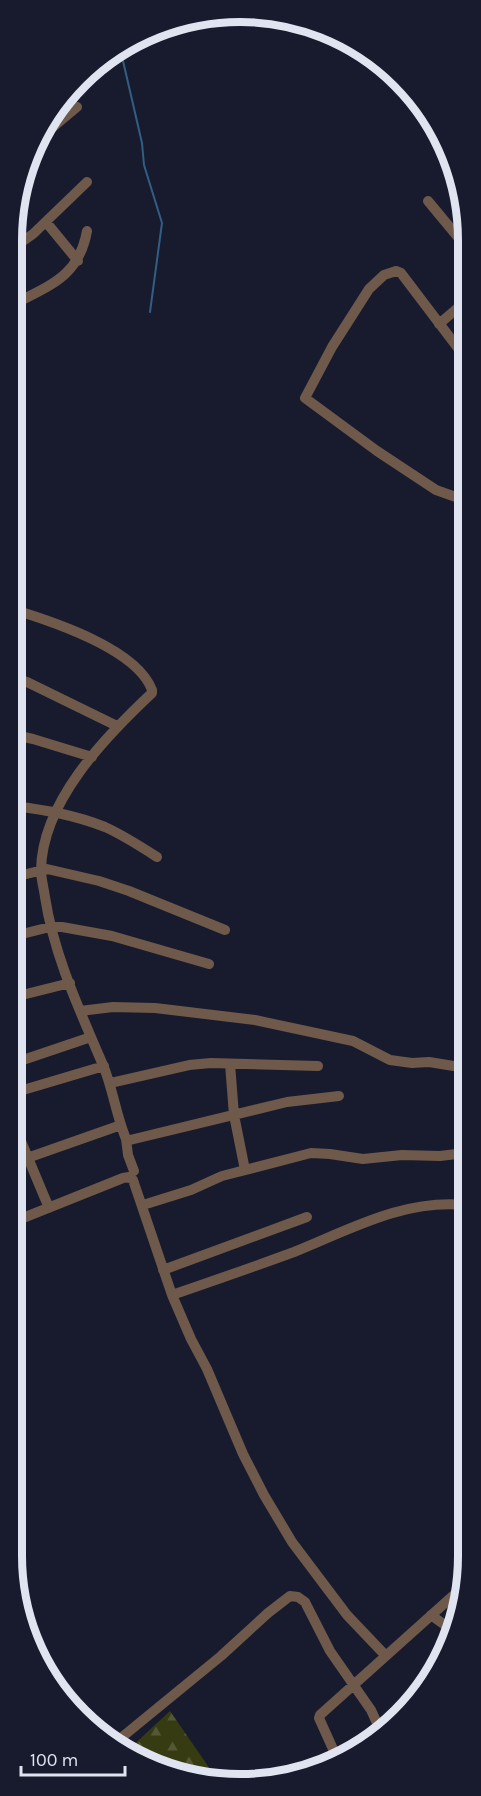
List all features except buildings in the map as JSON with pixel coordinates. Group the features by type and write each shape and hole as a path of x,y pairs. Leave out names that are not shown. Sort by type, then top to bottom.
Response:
{"street":[{"path":"56,125 77,107"},
{"path":"22,241 46,222 87,182"},
{"path":"428,201 458,237"},
{"path":"46,222 78,261"},
{"path":"22,300 47,287 78,261 84,248 87,231"},
{"path":"458,348 401,273 384,275 363,297 326,356 305,398 377,451 436,490 458,498"},
{"path":"439,324 458,308"},
{"path":"22,613 81,634 117,652 152,687 152,693 117,726 67,793 51,822 41,871 50,927 80,1011 110,1083 134,1171"},
{"path":"22,680 117,726"},
{"path":"22,737 92,757"},
{"path":"22,807 56,812 105,827 157,857"},
{"path":"22,876 52,870 129,891 225,930"},
{"path":"22,934 50,927 112,936 209,963"},
{"path":"22,995 70,983"},
{"path":"80,1011 130,1007 255,1020 353,1041 390,1060 412,1063 429,1062 458,1067"},
{"path":"22,1060 91,1038"},
{"path":"230,1064 234,1115 245,1170"},
{"path":"110,1083 189,1065 318,1066"},
{"path":"22,1091 104,1066"},
{"path":"126,1139 130,1140 287,1102 339,1096"},
{"path":"22,1160 121,1125"},
{"path":"22,1142 49,1208"},
{"path":"142,1205 191,1190 214,1179 318,1153 363,1159 402,1155 458,1154"},
{"path":"22,1218 126,1177 133,1180 172,1294 243,1454 292,1542 347,1615 385,1655"},
{"path":"172,1294 224,1278 297,1251 355,1225 392,1213 422,1206 458,1205"},
{"path":"163,1270 307,1216"},
{"path":"334,1752 319,1718 321,1713 455,1595"},
{"path":"121,1738 290,1596 298,1597 304,1602 330,1651 371,1710 378,1724"},
{"path":"431,1615 447,1626"}],"green space":[{"path":"170,1711 212,1772 170,1762 133,1745"}],"waterway":[{"path":"122,57 142,143 144,165 162,223 150,312"}]}
